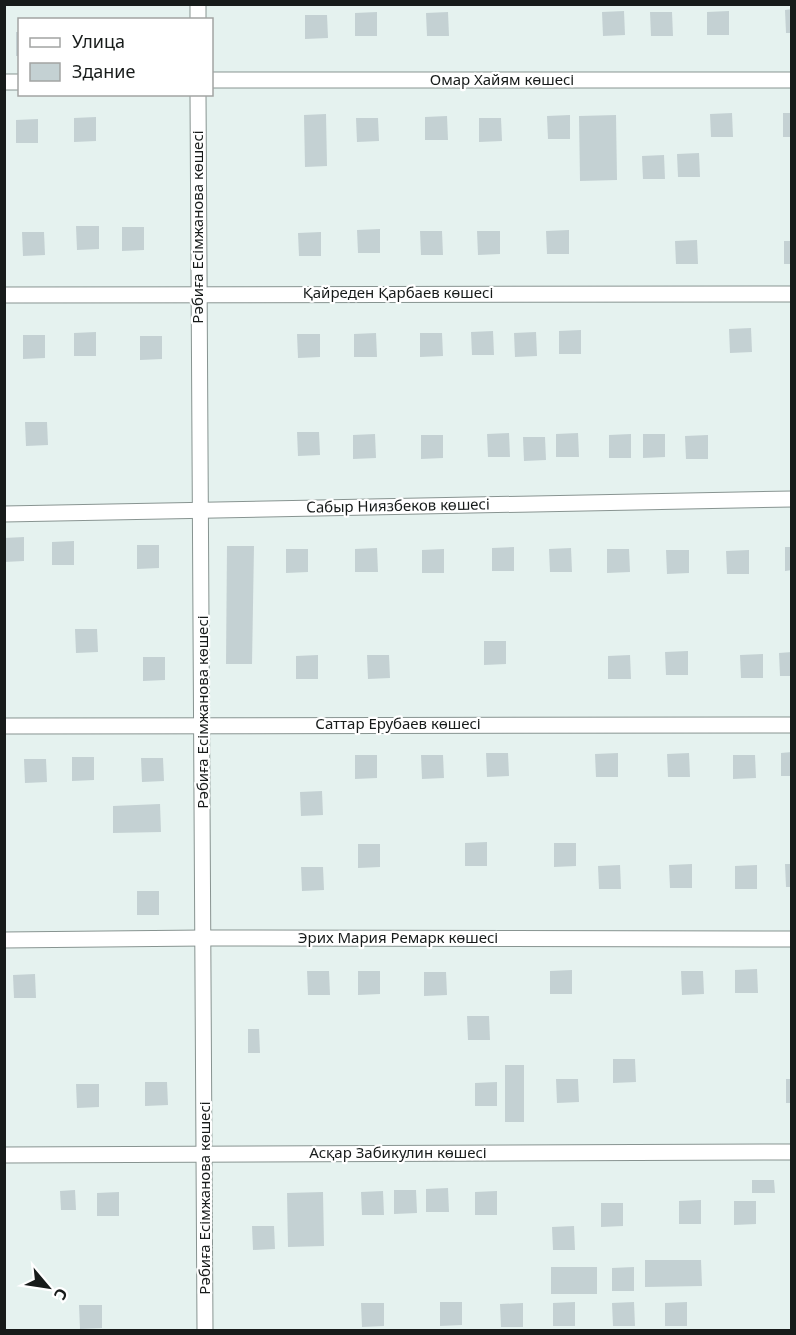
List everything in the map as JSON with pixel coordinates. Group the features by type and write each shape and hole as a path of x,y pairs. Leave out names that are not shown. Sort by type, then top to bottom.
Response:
{"street":[{"name":"Омар Хайям көшесі","path":"213,80 792,80"},
{"name":"Рәбиға Есімжанова көшесі","path":"198,96 205,1330"},
{"name":"Қайреден Қарбаев көшесі","path":"4,295 792,294"},
{"name":"Сабыр Ниязбеков көшесі","path":"4,513 792,499"},
{"name":"Саттар Ерубаев көшесі","path":"4,726 792,725"},
{"name":"Эрих Мария Ремарк көшесі","path":"4,940 792,939"},
{"name":"Асқар Забикулин көшесі","path":"4,1155 792,1152"}],"building":[{"path":"792,9 792,33 786,33 785,10"},
{"path":"624,11 625,35 603,36 602,12"},
{"path":"729,11 729,35 707,35 707,12"},
{"path":"377,12 377,36 355,36 355,13"},
{"path":"448,12 449,36 427,36 426,13"},
{"path":"650,12 672,12 673,36 651,36"},
{"path":"305,15 327,15 328,38 305,39"},
{"path":"16,32 18,32 18,56 16,56"},
{"path":"732,113 733,137 711,137 710,114"},
{"path":"783,113 792,113 792,137 783,137"},
{"path":"326,114 327,166 305,167 304,115"},
{"path":"570,115 570,139 548,139 547,116"},
{"path":"616,115 617,180 580,181 579,116"},
{"path":"447,116 448,140 425,140 425,117"},
{"path":"96,117 96,141 74,142 74,118"},
{"path":"356,118 378,118 379,141 357,142"},
{"path":"479,118 501,118 502,141 479,142"},
{"path":"38,119 38,143 16,143 16,120"},
{"path":"699,153 700,177 678,177 677,154"},
{"path":"664,155 665,179 643,179 642,156"},
{"path":"76,226 99,226 99,249 77,250"},
{"path":"122,227 144,227 144,250 122,251"},
{"path":"380,229 380,253 358,253 357,230"},
{"path":"569,230 569,254 547,254 546,231"},
{"path":"420,231 442,231 443,255 421,255"},
{"path":"477,231 500,231 500,254 478,255"},
{"path":"22,232 44,232 45,255 23,256"},
{"path":"321,232 321,256 299,256 298,233"},
{"path":"697,240 698,264 676,264 675,241"},
{"path":"784,241 792,241 792,264 784,264"},
{"path":"751,328 752,352 730,353 729,329"},
{"path":"581,330 581,354 559,354 559,331"},
{"path":"493,331 494,355 472,355 471,332"},
{"path":"96,332 96,356 74,356 74,333"},
{"path":"536,332 537,356 515,357 514,333"},
{"path":"376,333 377,357 354,357 354,334"},
{"path":"420,333 442,333 443,356 420,357"},
{"path":"297,334 320,334 320,357 298,358"},
{"path":"23,335 45,335 45,358 23,359"},
{"path":"140,336 162,336 162,359 140,360"},
{"path":"25,422 47,422 48,445 26,446"},
{"path":"297,432 319,432 320,455 298,456"},
{"path":"509,433 510,457 488,457 487,434"},
{"path":"578,433 579,457 556,457 556,434"},
{"path":"375,434 376,458 353,459 353,435"},
{"path":"631,434 631,458 609,458 609,435"},
{"path":"643,434 665,434 665,457 643,458"},
{"path":"421,435 443,435 443,458 421,459"},
{"path":"708,435 708,459 686,459 685,436"},
{"path":"523,437 545,437 546,460 524,461"},
{"path":"24,537 24,561 4,562 4,538"},
{"path":"74,541 74,565 52,565 52,542"},
{"path":"137,545 159,545 159,568 137,569"},
{"path":"227,546 254,546 252,664 226,664"},
{"path":"514,547 514,571 492,571 492,548"},
{"path":"785,547 792,547 792,570 785,571"},
{"path":"377,548 378,572 355,572 355,549"},
{"path":"571,548 572,572 550,572 549,549"},
{"path":"286,549 308,549 308,572 286,573"},
{"path":"444,549 444,573 422,573 422,550"},
{"path":"607,549 629,549 630,572 607,573"},
{"path":"666,550 689,550 689,573 667,574"},
{"path":"749,550 749,574 727,574 726,551"},
{"path":"75,629 97,629 98,652 76,653"},
{"path":"484,641 506,641 506,664 484,665"},
{"path":"688,651 688,675 666,675 665,652"},
{"path":"792,652 792,676 780,676 779,653"},
{"path":"763,654 763,678 741,678 740,655"},
{"path":"318,655 318,679 296,679 296,656"},
{"path":"367,655 389,655 390,678 368,679"},
{"path":"630,655 631,679 608,679 608,656"},
{"path":"143,657 165,657 165,680 143,681"},
{"path":"792,752 792,776 781,776 781,753"},
{"path":"486,753 508,753 509,776 487,777"},
{"path":"618,753 618,777 596,777 595,754"},
{"path":"689,753 690,777 668,777 667,754"},
{"path":"355,755 377,755 377,778 355,779"},
{"path":"421,755 443,755 444,778 422,779"},
{"path":"733,755 755,755 756,778 733,779"},
{"path":"72,757 94,757 94,780 72,781"},
{"path":"141,758 163,758 164,781 142,782"},
{"path":"24,759 46,759 47,782 25,783"},
{"path":"322,791 323,815 301,816 300,792"},
{"path":"160,804 161,832 113,833 113,806"},
{"path":"487,842 487,866 465,866 465,843"},
{"path":"554,843 576,843 576,866 554,867"},
{"path":"358,844 380,844 380,867 358,868"},
{"path":"692,864 692,888 670,888 669,865"},
{"path":"785,864 792,864 792,887 786,887"},
{"path":"620,865 621,889 599,889 598,866"},
{"path":"757,865 757,889 735,889 735,866"},
{"path":"301,867 323,867 324,890 302,891"},
{"path":"137,891 159,891 159,915 137,915"},
{"path":"757,969 758,993 735,993 735,970"},
{"path":"572,970 572,994 550,994 550,971"},
{"path":"307,971 329,971 330,995 308,995"},
{"path":"358,971 380,971 380,994 358,995"},
{"path":"681,971 703,971 704,994 682,995"},
{"path":"424,972 446,972 447,995 424,996"},
{"path":"35,974 36,998 14,998 13,975"},
{"path":"467,1016 489,1016 490,1040 468,1040"},
{"path":"248,1029 259,1029 260,1053 248,1053"},
{"path":"613,1059 635,1059 636,1082 613,1083"},
{"path":"505,1065 524,1065 524,1122 505,1122"},
{"path":"556,1079 578,1079 579,1102 557,1103"},
{"path":"786,1079 792,1079 792,1103 786,1103"},
{"path":"145,1082 167,1082 168,1105 145,1106"},
{"path":"497,1082 497,1106 475,1106 475,1083"},
{"path":"76,1084 99,1084 99,1107 77,1108"},
{"path":"752,1180 774,1180 775,1193 752,1193"},
{"path":"448,1188 449,1212 426,1212 426,1189"},
{"path":"75,1190 76,1210 61,1210 60,1191"},
{"path":"394,1190 416,1190 417,1213 394,1214"},
{"path":"383,1191 384,1215 362,1215 361,1192"},
{"path":"497,1191 497,1215 475,1215 475,1192"},
{"path":"119,1192 119,1216 97,1216 97,1193"},
{"path":"323,1192 324,1246 288,1247 287,1193"},
{"path":"701,1200 701,1224 679,1224 679,1201"},
{"path":"734,1201 756,1201 756,1224 734,1225"},
{"path":"601,1203 623,1203 623,1226 601,1227"},
{"path":"252,1226 274,1226 275,1249 253,1250"},
{"path":"574,1226 575,1250 553,1250 552,1227"},
{"path":"645,1260 701,1260 702,1286 645,1287"},
{"path":"551,1267 597,1267 597,1294 551,1294"},
{"path":"634,1267 634,1291 612,1291 612,1268"},
{"path":"440,1302 462,1302 462,1325 440,1326"},
{"path":"575,1302 575,1326 553,1326 553,1303"},
{"path":"634,1302 635,1326 613,1326 612,1303"},
{"path":"687,1302 687,1326 665,1326 665,1303"},
{"path":"361,1303 384,1303 384,1326 362,1327"},
{"path":"523,1303 523,1327 501,1327 500,1304"},
{"path":"79,1305 102,1305 102,1328 80,1329"}]}
